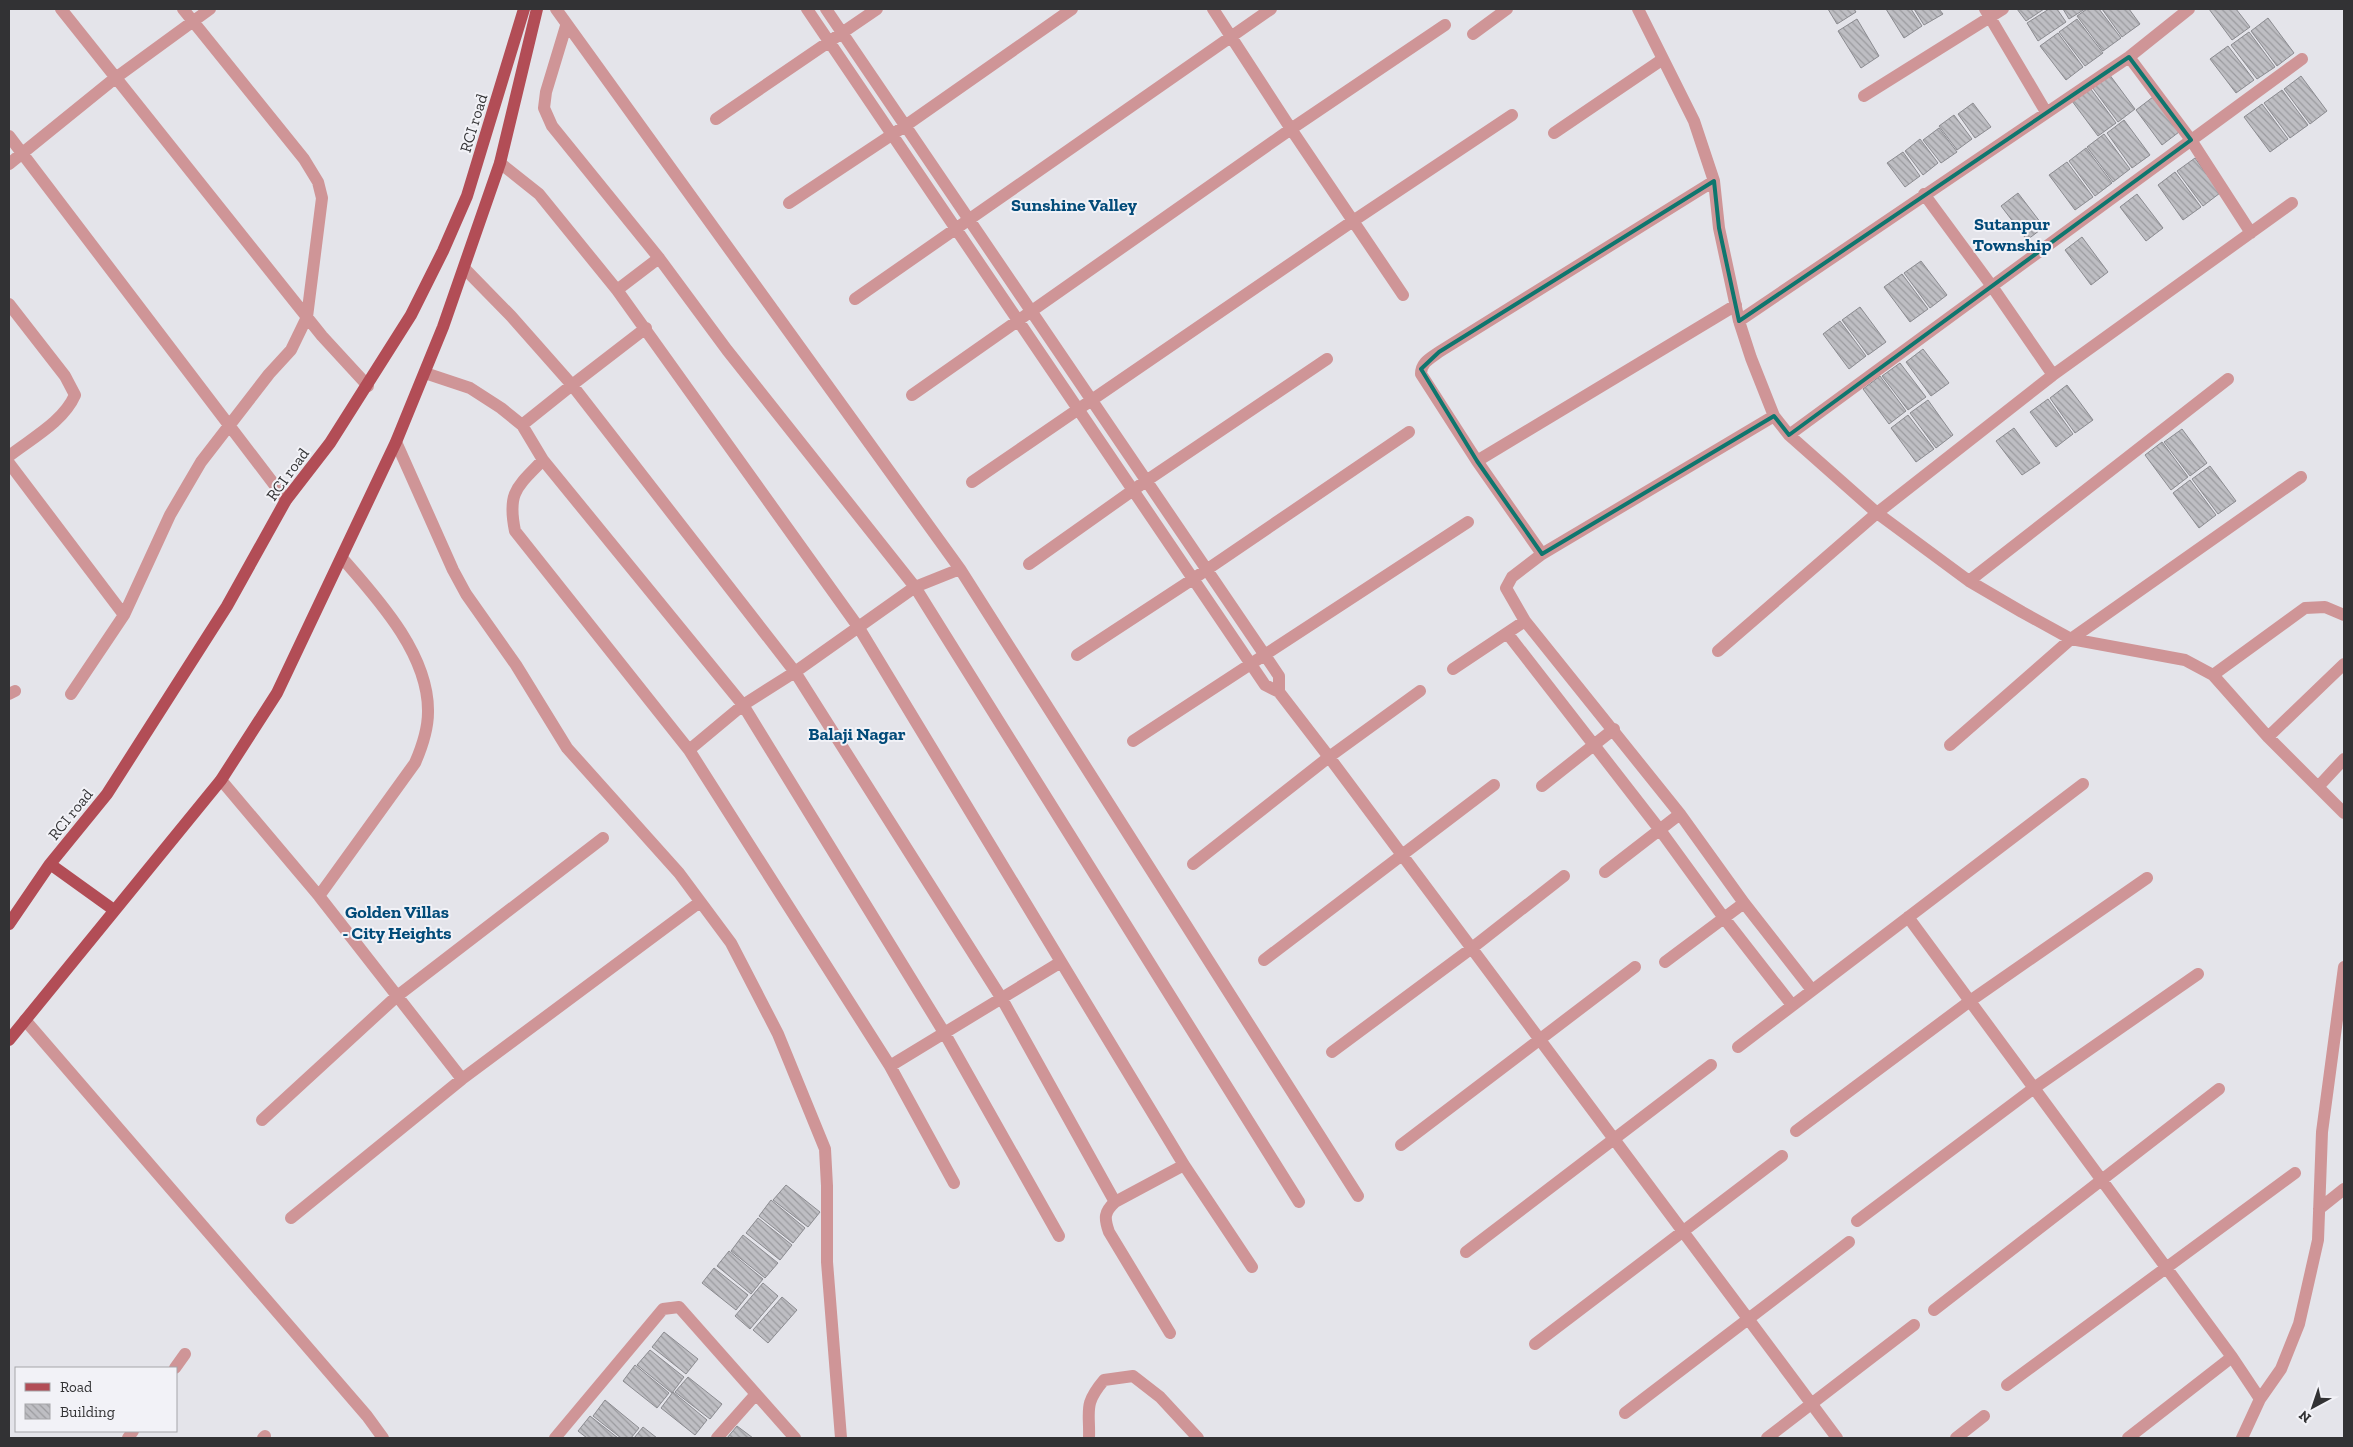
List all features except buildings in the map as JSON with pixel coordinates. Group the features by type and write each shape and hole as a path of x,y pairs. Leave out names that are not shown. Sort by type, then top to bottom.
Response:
{"main road":[{"name":"RCI road","path":"9,924 50,864 107,794 227,606 286,500 330,443 368,386 411,315 443,251 467,196 524,9"},
{"path":"9,1040 221,780 277,693 396,442 425,373 464,268 500,162 537,9"},
{"path":"50,864 114,910"}],"street":[{"path":"61,9 114,79 322,336 368,386"},
{"path":"71,694 124,616 170,515 202,462 269,374 291,350 307,317 311,275 321,211 322,198 318,182 304,159 183,9"},
{"path":"9,164 114,79 210,9"},
{"path":"556,9 566,26 960,569 1358,1196"},
{"path":"807,9 1265,685 1279,692 1329,757 1837,1438"},
{"path":"826,9 1279,676 1279,692"},
{"path":"716,118 877,9"},
{"path":"789,203 892,136 1072,9"},
{"path":"1213,9 1291,130 1403,295"},
{"path":"855,299 1271,9"},
{"path":"1474,34 1507,9"},
{"path":"1638,9 1694,121 1714,181 1719,228 1739,321 1750,358 1774,416 1789,435 1877,513 1969,582 2072,639 2185,660 2213,675 2268,737 2344,813"},
{"path":"1864,96 1988,13 2003,9"},
{"path":"1739,321 2129,57 2189,9"},
{"path":"1988,13 2046,112"},
{"path":"566,26 546,92 545,115 659,258 727,350 915,587 1299,1202"},
{"path":"912,396 1030,311 1445,26"},
{"path":"2129,57 2191,140 2251,233"},
{"path":"1554,133 1663,59"},
{"path":"1789,435 1991,285 2302,59"},
{"path":"972,482 1353,221 1512,115"},
{"path":"9,136 286,500"},
{"path":"500,162 539,194 646,328 859,628 1184,1164 1252,1267"},
{"path":"1542,554 1477,461 1421,374 1423,365 1448,347 1714,181"},
{"path":"1924,194 1991,285 2053,375"},
{"path":"1718,651 1877,513 2053,375 2292,203"},
{"path":"616,290 659,258"},
{"path":"464,268 511,316 572,385 795,672 1002,999 1115,1202"},
{"path":"9,304 65,376 75,395 61,416 9,456"},
{"path":"1477,461 1736,305"},
{"path":"522,425 646,328"},
{"path":"1029,564 1132,490 1327,359"},
{"path":"425,373 470,388 522,425 543,460 743,705 945,1034 1059,1236"},
{"path":"1969,582 2228,379"},
{"path":"1774,416 1542,554 1512,577 1506,588 1525,621 1614,729 1812,990"},
{"path":"1077,655 1193,580 1409,432"},
{"path":"396,442 453,570 466,594 516,665 567,748 678,873 731,943 778,1034 825,1149 827,1262 841,1438"},
{"path":"543,460 520,485 513,496 511,511 515,531 689,750 890,1066 954,1183"},
{"path":"9,463 124,616"},
{"path":"1950,745 2072,639 2301,477"},
{"path":"1133,741 1468,522"},
{"path":"319,896 415,763 423,744 428,711 423,681 408,643 379,601 342,558"},
{"path":"689,750 743,705 795,672 915,587 960,569"},
{"path":"2213,675 2305,608 2325,607 2344,615"},
{"path":"1453,669 1525,621"},
{"path":"1507,633 1660,830 1724,918 1792,1005"},
{"path":"2268,737 2344,664"},
{"path":"1193,864 1329,757 1420,691"},
{"path":"1542,786 1614,729"},
{"path":"2318,787 2344,759"},
{"path":"221,780 319,896 396,997 462,1079"},
{"path":"1738,1047 2083,784"},
{"path":"1264,960 1494,785"},
{"path":"1605,872 1680,814"},
{"path":"262,1120 396,997 603,838"},
{"path":"1332,1052 1472,948 1564,876"},
{"path":"1796,1131 1970,1002 2147,878"},
{"path":"291,1218 462,1079 700,902"},
{"path":"1665,962 1744,902"},
{"path":"1908,917 2232,1356 2260,1399"},
{"path":"890,1066 1061,962"},
{"path":"1401,1145 1635,966"},
{"path":"2242,1438 2260,1399 2281,1370 2299,1324 2318,1240 2322,1132 2344,966"},
{"path":"1857,1220 2034,1088 2198,974"},
{"path":"25,1020 383,1438"},
{"path":"1466,1252 1711,1065"},
{"path":"1934,1310 2219,1089"},
{"path":"1535,1344 1782,1156"},
{"path":"1170,1333 1109,1232 1105,1215 1115,1202 1184,1164"},
{"path":"2007,1385 2166,1266 2295,1173"},
{"path":"2319,1210 2344,1189"},
{"path":"1626,1413 1849,1242"},
{"path":"555,1438 663,1309 679,1307 795,1438"},
{"path":"1767,1438 1914,1325"},
{"path":"176,1367 185,1354"},
{"path":"2128,1438 2232,1356"},
{"path":"1089,1438 1087,1408 1096,1389 1104,1380 1133,1376 1160,1397 1198,1438"},
{"path":"717,1438 756,1394"},
{"path":"1956,1438 1984,1416"}],"highlighted area":[{"path":"2129,57 2191,140 1789,435 1774,416 1542,554 1477,461 1421,369 1439,352 1714,181 1719,228 1739,321"}],"district":[{"name":"Sunshine Valley","path":"1074,205"},
{"name":"Sutanpur Township","path":"2012,234"},
{"name":"Balaji Nagar","path":"857,734"},
{"name":"Golden Villas - City Heights","path":"397,922"}]}
